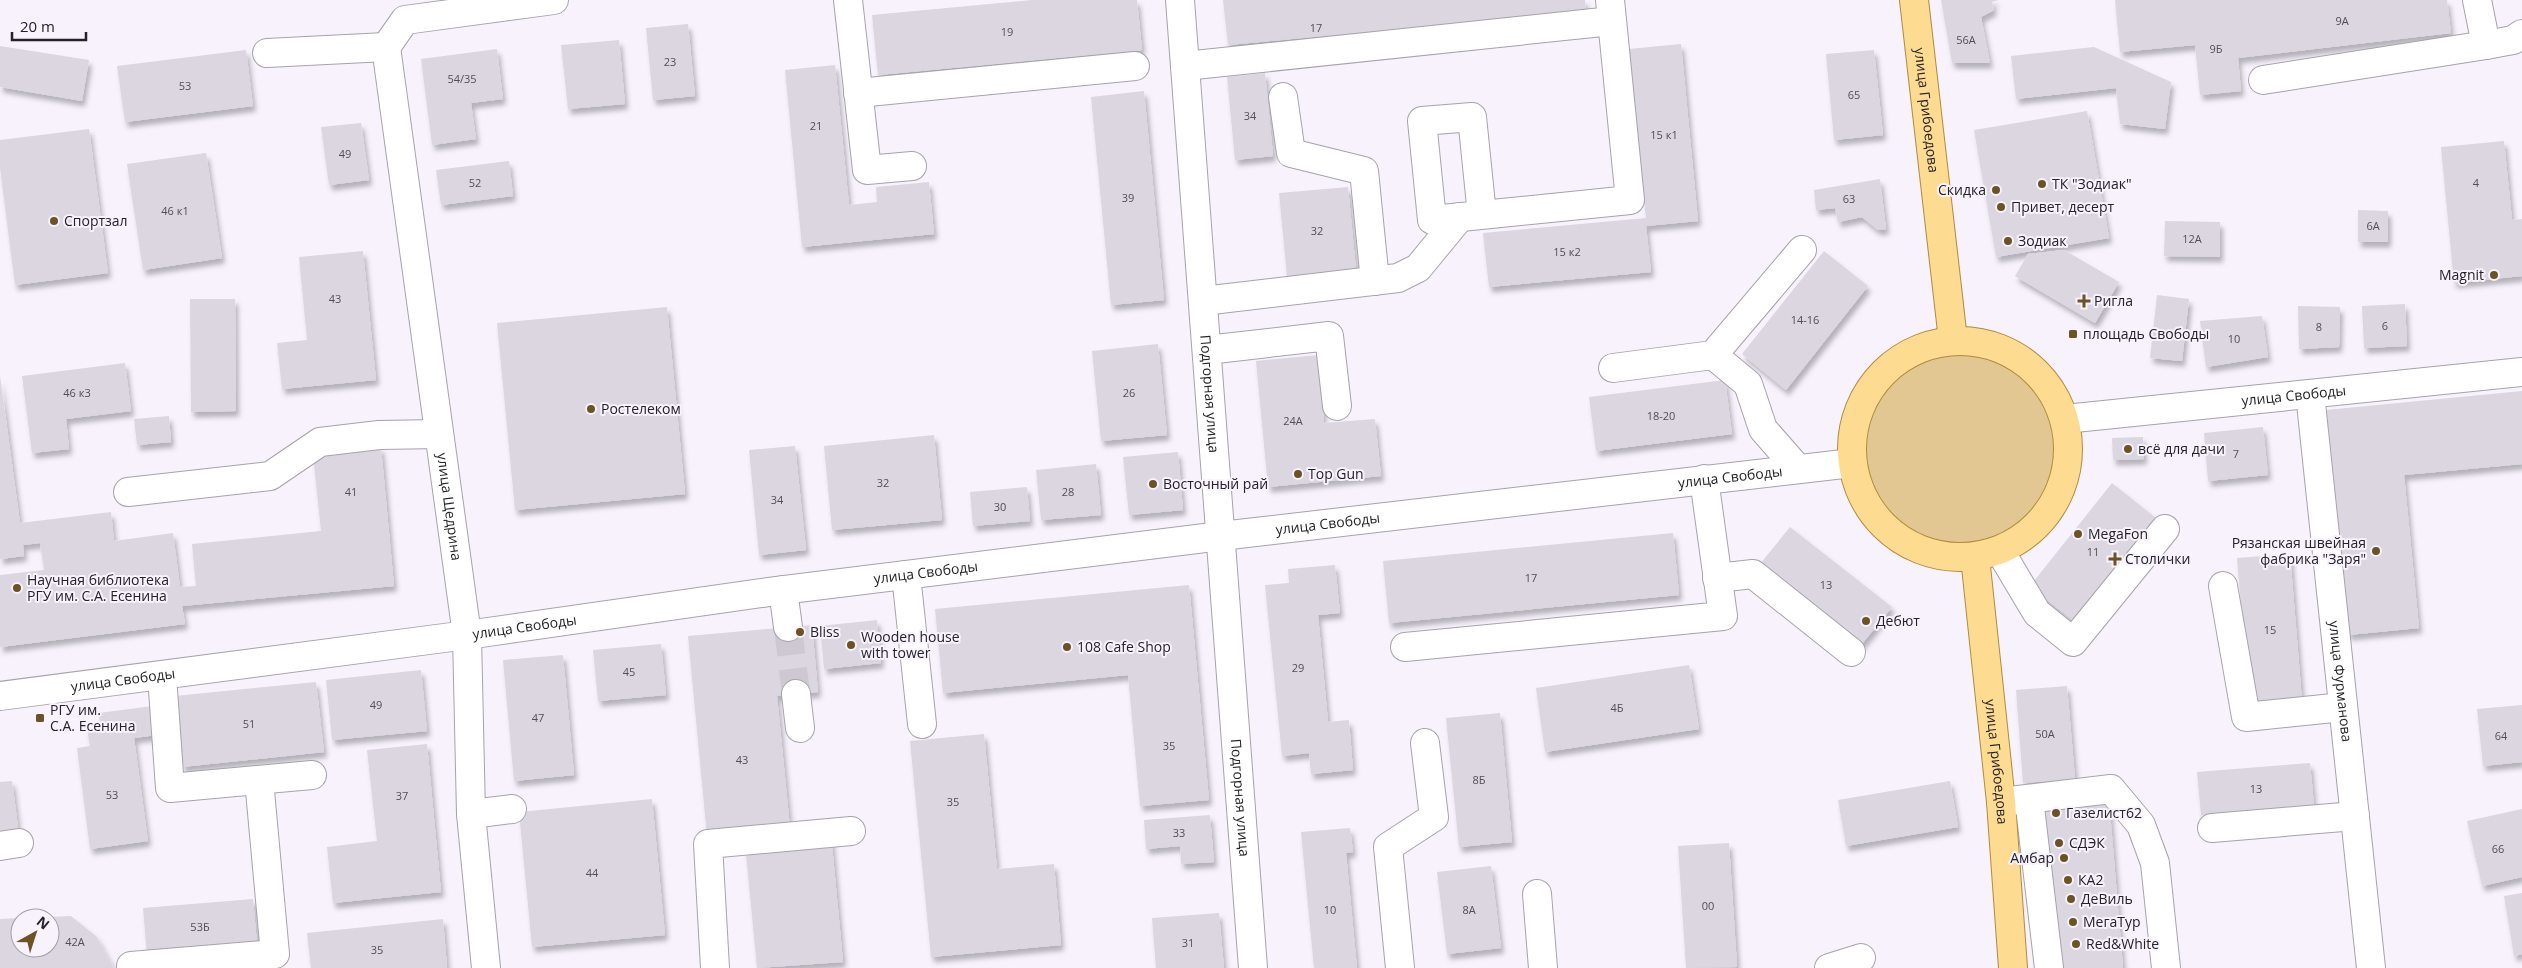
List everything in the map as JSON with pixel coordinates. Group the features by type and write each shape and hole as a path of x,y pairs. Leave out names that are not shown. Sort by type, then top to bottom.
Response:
{"main road":[{"name":"улица Грибоедова","path":"1914,0 1953,340"},
{"path":"1953,340 1995,346 2021,359 2048,385 2065,419 2069,457 2061,491 2032,532 1987,554 1947,557 1909,545 1881,524 1861,495 1852,463 1855,420 1870,388 1893,363 1919,348 1953,340"},
{"name":"улица Грибоедова","path":"1987,554 2001,802 2013,968"}],"street":[{"path":"266,53 386,47 405,20 554,0"},
{"path":"848,0 867,170 912,166"},
{"name":"Подгорная улица","path":"1180,0 1253,968"},
{"path":"2477,0 2486,45"},
{"path":"1185,66 1611,11 1630,200 1471,216 1418,268 1398,278 1322,280 1203,301"},
{"path":"2263,80 2486,45 2513,40 2522,34"},
{"name":"улица Щедрина","path":"386,47 467,635 471,814 486,968"},
{"path":"858,93 1134,66"},
{"path":"1284,97 1291,153 1364,171 1375,280"},
{"path":"1613,368 1713,355 1802,250"},
{"path":"1206,350 1330,336 1337,406"},
{"path":"1713,355 1748,384 1763,429 1798,469"},
{"name":"улица Свободы","path":"2065,419 2522,372"},
{"name":"улица Фурманова","path":"2310,394 2371,968"},
{"path":"128,492 270,476 320,442 379,435 439,434"},
{"name":"улица Свободы","path":"0,696 467,635 906,574 1852,463"},
{"path":"1405,647 1722,616 1704,479"},
{"path":"1987,554 2037,613 2073,642 2166,529"},
{"path":"906,574 922,724"},
{"path":"1717,578 1753,574 1851,652"},
{"path":"2223,586 2246,717 2343,707"},
{"path":"783,590 788,627"},
{"path":"162,676 170,788 312,774"},
{"path":"796,694 800,728"},
{"path":"1400,968 1388,847 1434,817 1425,743"},
{"path":"131,968 130,966 276,954 259,780"},
{"path":"2001,802 2110,789 2141,825 2155,863 2166,968"},
{"path":"2029,798 2049,968"},
{"path":"471,814 512,809"},
{"path":"2212,828 2355,816"},
{"path":"715,968 708,844 851,832"},
{"path":"1537,894 1544,968"},
{"path":"1829,968 1861,958"}],"shaded area":[{"path":"1951,354 1969,354 1988,358 2005,365 2027,382 2039,396 2048,413 2055,440 2055,458 2048,485 2039,502 2027,516 2005,533 1988,540 1969,544 1951,544 1932,540 1915,533 1893,516 1881,502 1869,477 1865,458 1865,440 1869,421 1876,404 1893,382 1907,370 1932,358"}],"building":[{"path":"1032,0 1137,0 1142,50 878,75 872,15"},
{"path":"1223,0 1585,0 1586,11 1228,45"},
{"path":"1941,0 1998,0 1992,2 1994,10 1981,17 1990,63 1952,63"},
{"path":"2115,0 2447,0 2451,33 2238,58 2241,91 2200,95 2195,45 2120,52"},
{"path":"688,24 695,96 653,100 646,28"},
{"path":"619,40 625,104 568,109 561,45"},
{"path":"1681,44 1698,221 1646,226 1651,272 1489,287 1483,233 1646,218 1629,49"},
{"path":"0,46 89,60 82,101 0,87"},
{"path":"2094,47 2171,82 2165,129 2120,124 2116,88 2016,99 2011,56"},
{"path":"497,49 503,99 471,103 476,139 432,145 421,59"},
{"path":"246,50 253,106 125,122 117,66"},
{"path":"1874,50 1883,135 1834,140 1826,54"},
{"path":"835,65 849,205 877,202 876,187 929,182 934,234 802,247 785,70"},
{"path":"1265,73 1273,156 1235,160 1227,77"},
{"path":"1144,91 1164,300 1111,305 1091,97"},
{"name":"ТК \"Зодиак\"","path":"2087,111 2109,238 1996,257 1974,130"},
{"path":"361,123 369,180 329,185 321,127"},
{"name":"Спортзал","path":"89,129 108,273 15,285 0,168 0,140"},
{"path":"2504,141 2512,220 2522,219 2522,276 2454,283 2441,147"},
{"path":"206,153 222,258 143,270 127,164"},
{"path":"509,161 513,196 441,205 436,170"},
{"path":"1880,179 1886,229 1878,230 1862,217 1838,222 1835,208 1816,210 1814,190"},
{"path":"1348,187 1356,270 1287,276 1279,193"},
{"path":"2358,210 2388,211 2388,242 2358,242"},
{"path":"2165,221 2220,222 2220,257 2164,256"},
{"path":"2064,250 2119,282 2095,323 2015,276 2028,254"},
{"path":"363,251 376,380 282,389 277,343 307,340 299,257"},
{"path":"1824,251 1868,286 1786,390 1742,354"},
{"path":"2157,295 2189,299 2182,361 2150,358"},
{"path":"190,299 235,299 236,411 191,412"},
{"path":"2405,304 2407,346 2364,348 2362,306"},
{"path":"2298,306 2340,307 2339,347 2299,349"},
{"name":"Ростелеком","path":"667,307 685,494 515,510 497,323"},
{"path":"2262,316 2268,357 2206,367 2200,321"},
{"path":"1158,344 1167,435 1101,441 1092,351"},
{"path":"1318,355 1324,423 1375,419 1381,476 1268,487 1256,361"},
{"path":"125,363 131,411 66,419 69,449 32,453 22,376"},
{"path":"0,376 20,523 111,512 114,541 173,533 180,587 196,586 192,544 321,531 313,454 381,447 394,586 182,606 185,624 0,647 0,575 44,570 40,543 23,545 24,556 0,559"},
{"path":"1725,380 1732,434 1596,451 1589,397"},
{"name":"Рязанская швейная фабрика \"Заря\"","path":"2522,391 2522,464 2404,475 2419,628 2348,635 2326,410"},
{"path":"169,416 171,442 137,445 134,419"},
{"path":"2263,427 2268,475 2208,481 2204,433"},
{"path":"934,435 942,520 832,530 824,446"},
{"name":"всё для дачи","path":"2143,437 2144,459 2113,460 2112,438"},
{"path":"795,446 806,550 759,555 749,450"},
{"name":"Восточный рай","path":"1178,452 1183,510 1129,515 1123,457"},
{"path":"1096,464 1101,515 1041,520 1036,470"},
{"path":"2112,483 2156,518 2074,621 2030,586"},
{"path":"1027,487 1030,521 973,526 970,492"},
{"path":"1790,527 1892,607 1861,645 1760,564"},
{"path":"1673,533 1679,595 1389,623 1383,561"},
{"path":"2290,554 2302,701 2249,706 2237,558"},
{"path":"1335,565 1340,613 1318,615 1328,722 1349,720 1353,770 1311,774 1309,753 1282,756 1265,585 1289,583 1288,569"},
{"path":"1189,585 1209,800 1140,806 1128,675 943,693 935,609"},
{"name":"Wooden house with tower","path":"877,620 881,663 824,669 820,626"},
{"path":"812,625 818,692 777,696 790,828 830,824 843,962 757,968 744,833 707,836 688,636"},
{"path":"661,644 666,695 598,701 593,650"},
{"path":"563,655 574,775 514,781 503,660"},
{"path":"1689,665 1699,729 1545,752 1536,688"},
{"path":"421,670 427,731 332,740 326,680"},
{"path":"316,682 324,752 182,767 175,696"},
{"path":"2067,686 2075,779 2023,783 2016,690"},
{"path":"160,705 164,734 134,738 148,841 90,849 77,748 90,746 87,729 100,727 99,713"},
{"path":"2522,705 2522,762 2483,766 2477,709"},
{"path":"1500,713 1512,842 1459,847 1446,718"},
{"path":"984,734 997,869 1054,864 1061,945 931,957 910,741"},
{"path":"427,744 441,892 333,903 327,847 377,841 367,750"},
{"path":"2310,763 2314,806 2201,815 2197,772"},
{"path":"12,781 19,835 0,838 0,782"},
{"path":"1950,781 1958,827 1846,846 1838,800"},
{"path":"652,799 665,935 532,947 519,812"},
{"path":"2109,800 2123,968 2055,968 2041,806"},
{"path":"2522,809 2522,877 2482,886 2467,821"},
{"path":"1210,815 1214,862 1181,864 1180,846 1146,849 1144,820"},
{"path":"1350,828 1353,852 1346,853 1357,968 1314,968 1301,832"},
{"path":"1729,843 1737,967 1686,968 1678,846"},
{"path":"1491,866 1501,948 1447,954 1437,872"},
{"path":"2522,893 2522,954 2514,956 2504,896"},
{"path":"253,899 257,945 147,955 143,908"},
{"path":"1219,913 1224,968 1156,968 1152,918"},
{"path":"71,916 97,937 114,968 0,968 0,919 10,918 10,958 60,958 60,917"},
{"path":"443,919 447,968 311,968 307,933"}],"tunnel":[{"path":"788,627 796,694"}],"place":[{"name":"ТК \"Зодиак\"","path":"2042,184"},
{"name":"Скидка","path":"1996,190"},
{"name":"Привет, десерт","path":"2001,207"},
{"name":"Спортзал","path":"54,221"},
{"name":"Зодиак","path":"2008,241"},
{"name":"Magnit","path":"2494,275"},
{"name":"Ригла","path":"2084,301"},
{"name":"площадь Свободы","path":"2073,334"},
{"name":"Ростелеком","path":"591,409"},
{"name":"всё для дачи","path":"2128,449"},
{"name":"Top Gun","path":"1298,474"},
{"name":"Восточный рай","path":"1153,484"},
{"name":"MegaFon","path":"2078,534"},
{"name":"Рязанская швейная фабрика \"Заря\"","path":"2376,551"},
{"name":"Столички","path":"2115,559"},
{"name":"Научная библиотека РГУ им. С.А. Есенина","path":"17,588"},
{"name":"Дебют","path":"1866,621"},
{"name":"Bliss","path":"800,632"},
{"name":"Wooden house with tower","path":"851,645"},
{"name":"108 Cafe Shop","path":"1067,647"},
{"name":"РГУ им. С.А. Есенина","path":"40,718"},
{"name":"Газелист62","path":"2056,813"},
{"name":"СДЭК","path":"2059,843"},
{"name":"Амбар","path":"2064,858"},
{"name":"КА2","path":"2068,880"},
{"name":"ДеВиль","path":"2071,899"},
{"name":"МегаТур","path":"2073,922"},
{"name":"Red&White","path":"2076,944"}]}
